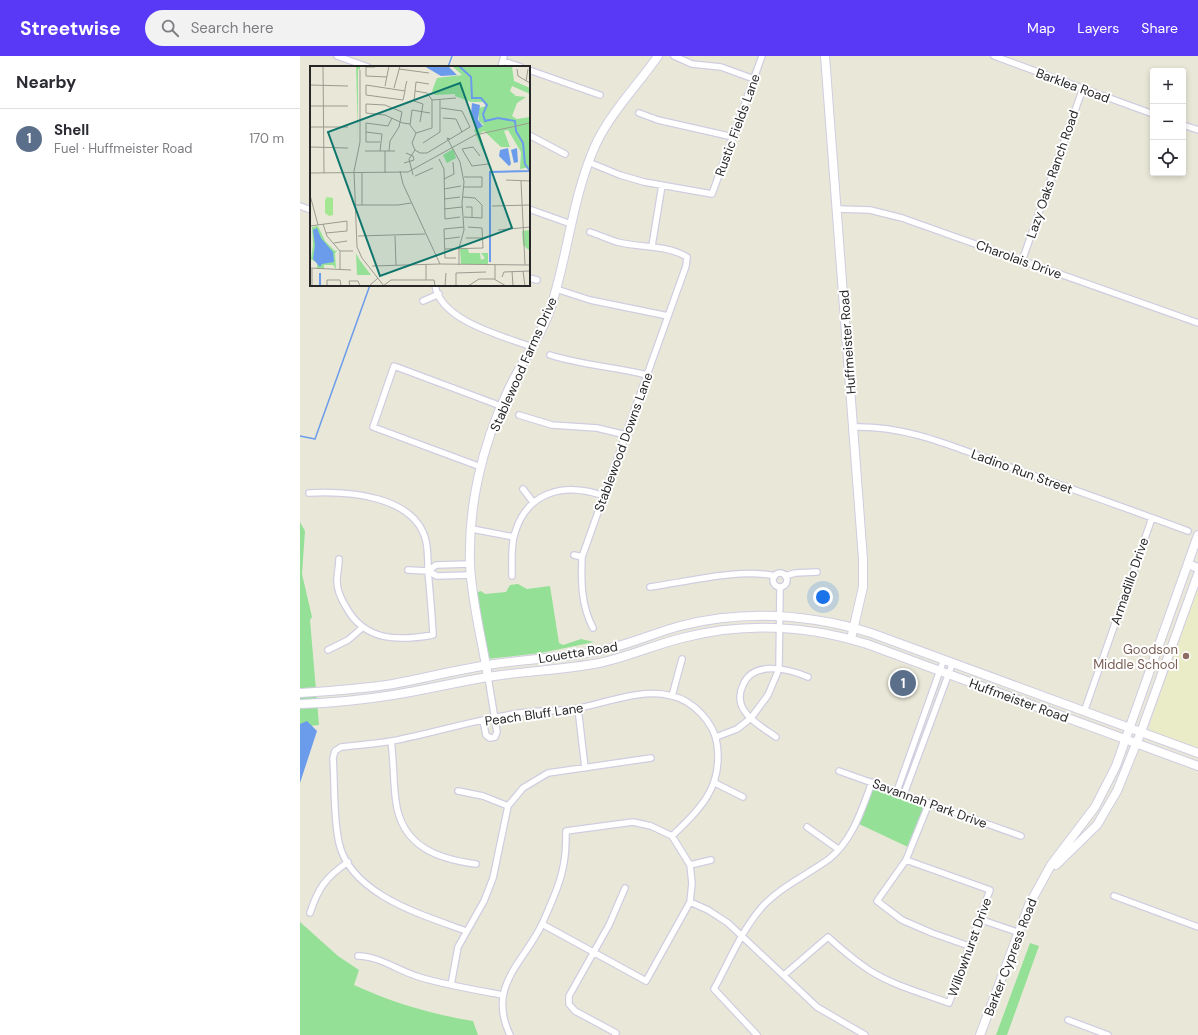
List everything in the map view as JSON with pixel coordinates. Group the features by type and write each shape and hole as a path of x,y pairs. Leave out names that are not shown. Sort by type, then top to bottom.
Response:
{"main road":[{"name":"Stablewood Farms Drive","path":"488,677 474,602 470,564 472,515 481,467 491,432 507,392 532,347 549,312 556,289 582,177 588,162 596,144 619,107 658,56"},
{"name":"Huffmeister Road","path":"825,56 863,576 861,599 851,639 1198,766"},
{"name":"Barker Cypress Road","path":"980,1035 1028,905 1042,880 1097,803 1113,772 1198,535"},
{"path":"1188,564 1198,568"},
{"name":"Barker Cypress Road","path":"1042,880 1089,833 1107,810 1118,791 1142,732 1198,574"},
{"name":"Louetta Road","path":"300,693 379,686 486,665 585,654 614,647 679,626 732,618 780,616 826,622 854,628"},
{"path":"679,626 682,638"},
{"name":"Louetta Road","path":"300,704 361,700 488,677 587,665 617,659 682,638 733,629 780,628 824,633 851,639"},
{"name":"Huffmeister Road","path":"854,628 953,662 1084,712 1198,753"},
{"path":"1159,645 1171,649"},
{"path":"585,654 587,665"},
{"path":"1097,803 1107,810"}],"street":[{"path":"337,56 365,66"},
{"path":"674,56 692,64 721,68 754,79"},
{"name":"Rustic Fields Lane","path":"662,185 712,194 762,56"},
{"name":"Barklea Road","path":"994,56 1150,113"},
{"path":"504,58 519,66"},
{"path":"530,70 600,95"},
{"name":"Lazy Oaks Ranch Road","path":"1022,261 1083,88"},
{"path":"639,112 658,120 733,137"},
{"path":"1186,126 1198,130"},
{"path":"530,136 565,154"},
{"path":"588,162 620,175 662,185 652,246 617,242 590,232"},
{"path":"300,206 310,210"},
{"path":"530,209 571,224"},
{"name":"Charolais Drive","path":"837,209 870,210 891,214 1198,323"},
{"name":"Stablewood Downs Lane","path":"594,628 582,599 582,557 668,316 687,257 679,252 652,246"},
{"path":"530,278 537,280"},
{"path":"435,286 444,304 457,317 532,347"},
{"path":"556,289 590,300 668,316"},
{"path":"423,301 439,294"},
{"path":"550,355 570,361 624,369 647,375"},
{"path":"481,467 373,427 394,366 501,406"},
{"path":"519,415 552,425 597,428 626,435"},
{"name":"Ladino Run Street","path":"853,427 874,426 941,440 989,460 1188,531"},
{"path":"522,489 533,502"},
{"path":"512,576 514,537 520,519 533,502 549,494 572,489 592,492 604,496"},
{"path":"309,493 336,491 357,494 383,501 407,511 418,524 426,540 433,635 411,639 391,639 362,628 348,612 340,597 337,582 339,560"},
{"name":"Armadillo Drive","path":"1084,712 1152,518"},
{"path":"472,529 514,537"},
{"path":"574,555 582,557"},
{"path":"428,571 436,565 470,564"},
{"path":"408,570 428,571 437,576 472,575"},
{"path":"650,587 729,575 763,573 775,576 780,573 785,576 795,573 818,572"},
{"path":"775,576 774,582 780,586"},
{"path":"780,586 786,582 785,576"},
{"path":"672,836 694,815 715,783 719,766 716,737 737,729 751,718 768,695 779,669 780,586"},
{"path":"328,650 348,640 362,628"},
{"path":"672,696 682,659"},
{"path":"897,791 944,659"},
{"path":"904,794 953,662"},
{"path":"776,737 751,718 741,704 740,691 745,680 755,672 768,668 792,670 808,677"},
{"name":"Stablewood Farms Drive","path":"483,721 486,735 490,738 495,737 498,732 488,677"},
{"name":"Peach Bluff Lane","path":"348,862 340,845 335,819 334,758 335,751 341,747 391,741 496,717 578,708 650,693 672,696 692,705 708,721 716,737"},
{"path":"578,708 585,768"},
{"path":"919,730 927,732"},
{"path":"391,741 396,803 403,828 416,843 431,853 453,861 476,864"},
{"path":"451,985 458,948 466,931 484,901 494,878 508,806 524,788 536,779 548,774 651,758"},
{"name":"Savannah Park Drive","path":"839,771 1022,836"},
{"path":"757,1035 714,989 743,935 762,907 792,883 830,858 838,849 855,826 872,782"},
{"path":"715,783 743,796"},
{"path":"458,792 483,796 508,806"},
{"path":"929,803 906,860 877,901 902,920 932,933 969,946"},
{"path":"510,1035 504,1017 503,995 511,971 542,924 555,894 564,862 566,832 633,822 651,826 672,836 690,865 692,883 690,902 646,981 542,924"},
{"path":"807,827 838,849"},
{"path":"690,865 711,860"},
{"name":"Willowhurst Drive","path":"784,976 828,937 846,954 870,971 897,984 949,1003 990,890 906,860"},
{"path":"310,913 314,899 324,881 348,862 366,884 384,897 411,910 466,931"},
{"path":"616,1034 575,1011 569,1004 569,996 609,924 625,888"},
{"path":"1114,896 1198,927"},
{"path":"690,902 708,910 743,935 817,1007 865,1035"},
{"path":"979,920 1017,932"},
{"path":"358,956 368,956 418,977 503,995"},
{"path":"1068,1020 1108,1035"}],"shaded area":[{"name":"Goodson Middle School","path":"1198,584 1198,749 1152,732 1149,727"}],"green space":[{"path":"300,522 305,531 302,574 312,617 310,620 319,725 300,727"},
{"path":"518,584 527,589 550,586 559,643 563,645 581,639 594,642 541,653 487,659 475,593 481,591 485,594 506,592 510,585"},
{"path":"877,788 921,804 923,812 908,847 859,824 872,790"},
{"path":"300,922 338,956 359,970 354,985 412,1007 473,1021 478,1035 300,1035"},
{"path":"1030,943 1039,946 1007,1035 996,1035"}],"water":[{"path":"307,721 317,731 300,783 300,724"}],"waterway":[{"path":"448,66 452,56"},
{"path":"300,436 315,439 370,286"}],"place":[{"name":"Goodson Middle School","path":"1186,656"},
{"name":"Shell","path":"903,683"}]}
